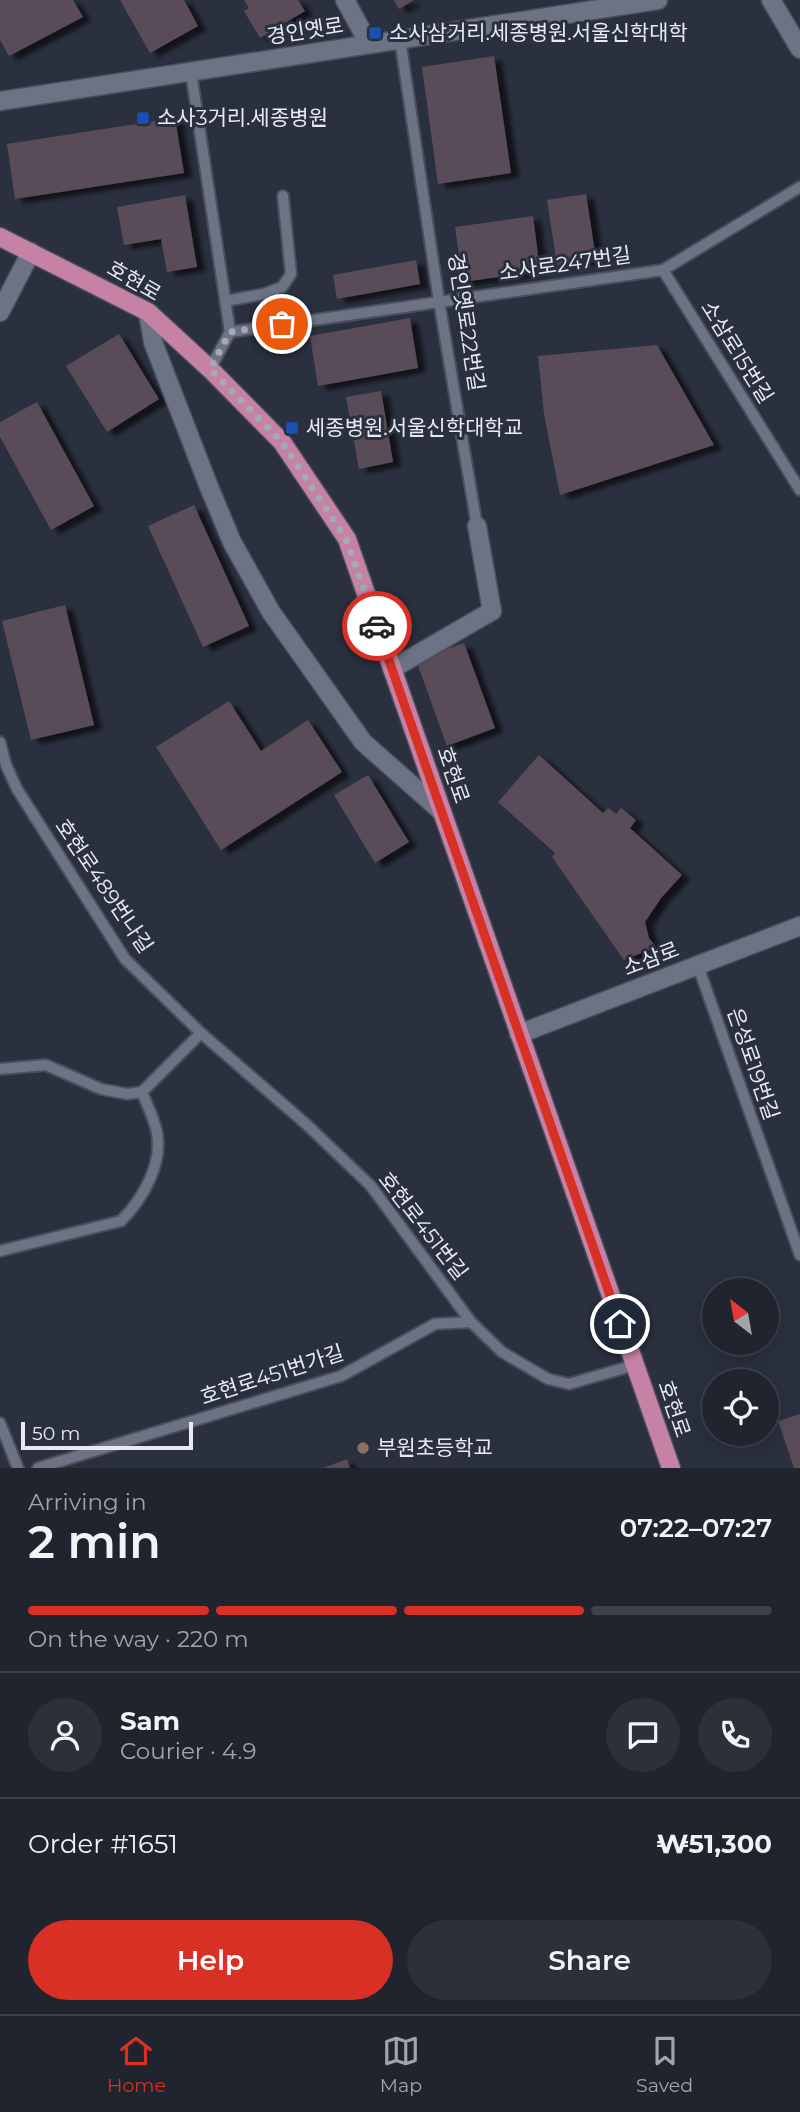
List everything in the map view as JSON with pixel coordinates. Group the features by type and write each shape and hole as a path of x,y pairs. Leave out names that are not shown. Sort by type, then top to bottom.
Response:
{"main road":[{"name":"호현로","path":"0,237 148,312 210,369 282,442 346,539 671,1468"}],"street":[{"path":"345,0 369,44"},
{"name":"경인옛로","path":"0,101 659,0"},
{"path":"771,0 800,49"},
{"path":"0,312 31,252"},
{"path":"148,312 153,342 209,487 232,542 271,612 363,742 441,811"},
{"name":"경인옛로22번길","path":"392,669 492,611 477,526"},
{"name":"소삼로","path":"519,1034 800,926"}],"lane":[{"name":"경인옛로22번길","path":"400,40 439,301 477,526"},
{"path":"191,72 230,332 210,369"},
{"name":"소사로247번길","path":"230,332 663,270 800,187"},
{"path":"225,302 264,295 282,287 291,274 282,196"},
{"name":"소삼로15번길","path":"663,270 800,490"},
{"name":"호현로489번나길","path":"0,742 6,765 17,789 125,959 201,1033"},
{"name":"은성로19번길","path":"698,966 800,1255"},
{"path":"0,1069 46,1065 101,1088 127,1094 142,1092 201,1033"},
{"name":"호현로451번길","path":"201,1033 306,1124 371,1186 471,1322 502,1352 548,1379 569,1384 635,1366"},
{"path":"0,1251 121,1221 134,1208 157,1161 157,1133 142,1092"},
{"name":"호현로451번가길","path":"38,1468 341,1376 435,1325 471,1322"},
{"path":"0,1423 18,1468"}],"building":[{"path":"0,0 73,0 83,17 9,56 0,40"},
{"path":"120,0 184,0 198,26 150,53"},
{"path":"244,0 298,0 305,11 260,38 244,11 249,8"},
{"path":"394,0 414,0 399,9"},
{"path":"494,56 511,173 438,184 422,67"},
{"path":"175,118 184,173 15,199 7,144"},
{"path":"586,194 596,259 557,265 547,200"},
{"path":"185,195 197,267 167,272 161,239 124,245 117,207"},
{"path":"533,216 540,271 463,282 455,227"},
{"path":"416,260 420,284 337,299 333,275"},
{"path":"410,318 418,368 318,386 310,336"},
{"path":"119,334 159,399 107,432 66,366"},
{"path":"657,345 714,445 560,495 544,414 538,356"},
{"path":"381,391 393,462 359,469 346,397"},
{"path":"37,402 94,506 51,530 0,437 0,422"},
{"path":"194,505 249,626 203,647 148,526"},
{"path":"65,605 94,725 31,740 2,621"},
{"path":"464,643 495,728 447,746 416,660"},
{"path":"229,701 261,751 308,720 342,772 221,850 156,747"},
{"path":"539,755 603,813 608,808 616,814 621,808 636,820 630,828 682,875 661,898 645,922 649,938 656,947 624,960 552,857 555,853 498,802"},
{"path":"368,775 409,842 375,863 334,795"},
{"path":"800,1414 800,1468 794,1468 779,1421"},
{"path":"347,1459 350,1468 323,1468"}],"way so far":[{"path":"282,324 230,332 210,369 282,442 346,539 377,626"}],"place":[{"name":"소사삼거리.세종병원.서울신학대학","path":"375,33"},
{"name":"소사3거리.세종병원","path":"143,118"},
{"name":"세종병원.서울신학대학교","path":"292,428"},
{"name":"부원초등학교","path":"363,1448"}],"route":[{"path":"377,626 620,1324"}]}
